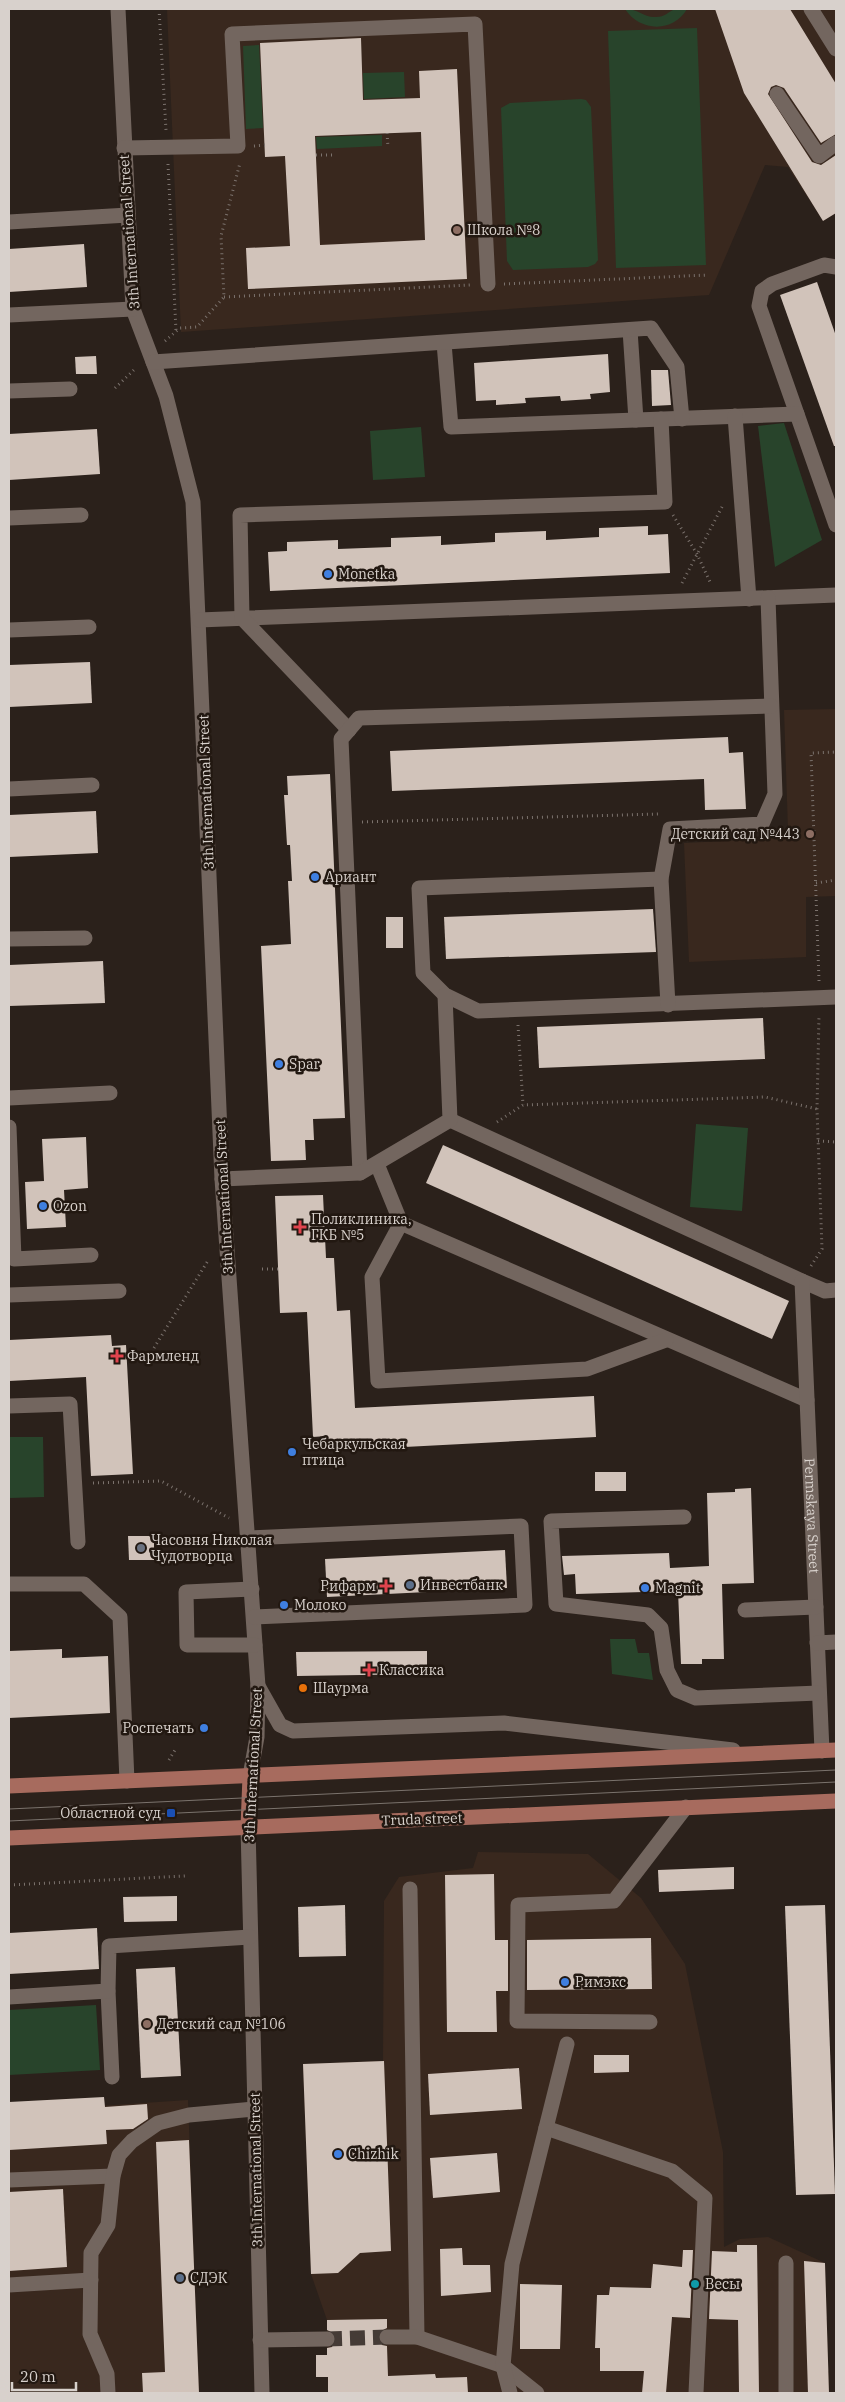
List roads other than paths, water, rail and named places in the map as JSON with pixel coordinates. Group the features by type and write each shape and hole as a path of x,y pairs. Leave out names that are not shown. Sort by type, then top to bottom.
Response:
{"main road":[{"path":"9,1786 829,1750"},
{"name":"3th International Street","path":"248,1827 250,1776"},
{"name":"Truda street","path":"9,1838 836,1801"}],"street":[{"name":"3th International Street","path":"118,9 133,309 166,396 193,502 222,1179 258,1686 256,1737 250,1776"},
{"path":"811,9 836,49"},
{"path":"124,148 238,146 232,34 475,24 488,284"},
{"path":"777,94 819,156 836,143"},
{"path":"9,222 128,215"},
{"path":"836,267 824,265 772,284 762,291 759,306 836,525"},
{"path":"9,315 133,309"},
{"path":"153,362 651,328 677,367 682,419"},
{"path":"630,330 636,420"},
{"path":"444,343 451,427 797,414"},
{"path":"9,391 70,389"},
{"path":"736,416 749,599"},
{"path":"348,730 242,618 240,515 665,502 661,419"},
{"path":"9,518 82,515"},
{"path":"199,620 836,595"},
{"path":"668,1005 661,879 670,829 762,824 775,794 768,598"},
{"path":"9,630 89,627"},
{"path":"360,1173 341,738 348,730 359,718 771,706"},
{"path":"9,789 92,785"},
{"path":"661,879 419,888 423,973 445,995 478,1011 836,997"},
{"path":"9,939 86,938"},
{"path":"445,995 450,1120"},
{"path":"9,1098 110,1093"},
{"path":"222,1179 360,1173 450,1120"},
{"path":"450,1120 802,1281 825,1290 836,1290"},
{"path":"9,1127 14,1259 91,1255"},
{"path":"377,1164 401,1223 807,1400"},
{"path":"401,1223 372,1278 378,1381 587,1369 666,1340"},
{"name":"Permskaya Street","path":"802,1281 819,1693 829,1750"},
{"path":"9,1295 119,1291"},
{"path":"9,1406 70,1404 78,1542"},
{"path":"684,1517 551,1521 556,1604 648,1615 661,1628 667,1670 676,1690 696,1698 819,1693"},
{"path":"248,1533 521,1526 525,1605 254,1617"},
{"path":"9,1584 84,1584 120,1617 127,1781"},
{"path":"252,1589 186,1592 187,1645 255,1644"},
{"path":"745,1610 816,1607"},
{"path":"817,1644 836,1642"},
{"path":"258,1686 280,1725 293,1731 504,1723 762,1754"},
{"path":"650,2022 517,2022 518,1905 614,1901 686,1807"},
{"name":"3th International Street","path":"248,1827 262,2393"},
{"path":"410,1889 417,2337"},
{"path":"112,2077 108,1990 109,1946 250,1937"},
{"path":"9,1997 108,1990"},
{"path":"510,2393 503,2366 512,2264 567,2044"},
{"path":"108,2393 107,2374 90,2334 91,2253 108,2225 113,2176 119,2155 132,2141 158,2123 189,2115 254,2109"},
{"path":"546,2128 672,2171 705,2198 696,2393"},
{"path":"9,2180 113,2176"},
{"path":"786,2263 786,2393"},
{"path":"9,2285 90,2280"},
{"path":"387,2337 417,2337 503,2366 537,2393"},
{"path":"260,2340 327,2339"}],"tunnel":[{"path":"327,2339 387,2337"}],"tram line":[{"path":"9,1809 836,1770"},
{"path":"9,1821 836,1782"}],"place":[{"name":"Школа №8","path":"457,230"},
{"name":"Monetka","path":"328,574"},
{"name":"Детский сад №443","path":"810,834"},
{"name":"Ариант","path":"315,877"},
{"name":"Spar","path":"279,1064"},
{"name":"Ozon","path":"43,1206"},
{"name":"Поликлиника, ГКБ №5","path":"300,1227"},
{"name":"Фармленд","path":"117,1356"},
{"name":"Чебаркульская птица","path":"292,1452"},
{"name":"Часовня Николая Чудотворца","path":"141,1548"},
{"name":"Инвестбанк","path":"410,1585"},
{"name":"Рифарм","path":"386,1586"},
{"name":"Magnit","path":"645,1588"},
{"name":"Молоко","path":"284,1605"},
{"name":"Классика","path":"369,1670"},
{"name":"Шаурма","path":"303,1688"},
{"name":"Роспечать","path":"204,1728"},
{"name":"Областной суд","path":"171,1813"},
{"name":"Римэкс","path":"565,1982"},
{"name":"Детский сад №106","path":"147,2024"},
{"name":"Chizhik","path":"338,2154"},
{"name":"СДЭК","path":"180,2278"},
{"name":"Весы","path":"695,2284"}]}
